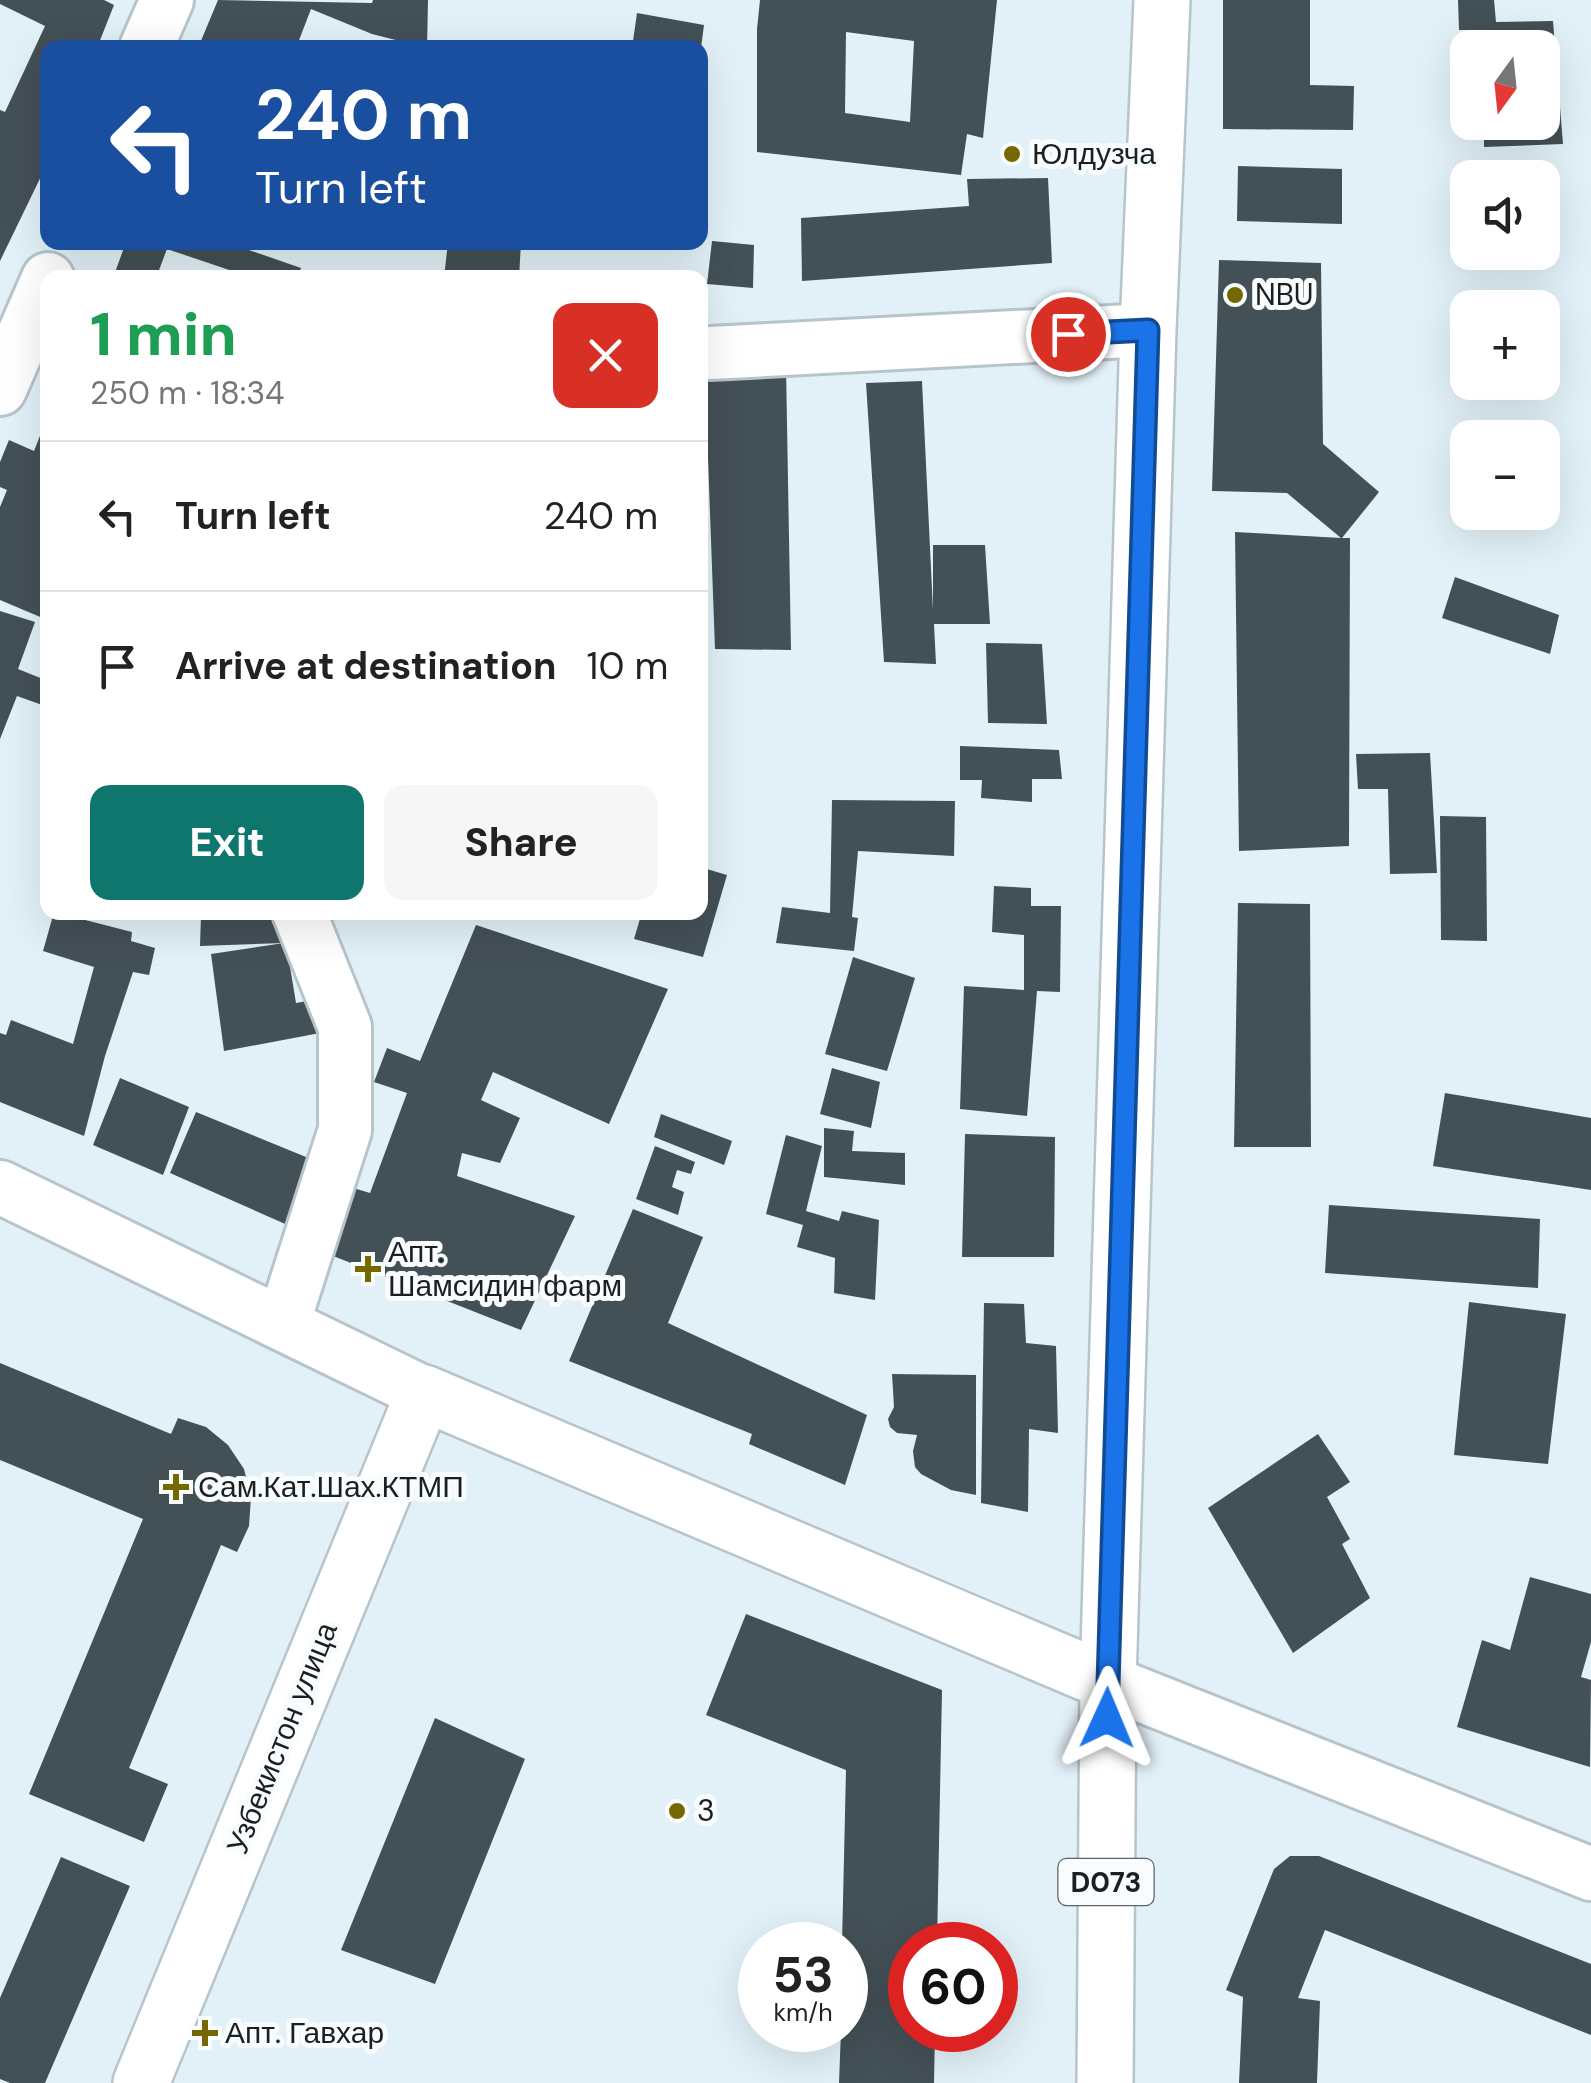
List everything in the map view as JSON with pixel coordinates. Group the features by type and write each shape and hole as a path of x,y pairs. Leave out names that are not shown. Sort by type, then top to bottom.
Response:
{"main road":[{"name":"D073","path":"1105,2083 1108,1682 1148,330 1162,0"},
{"path":"424,1393 1108,1682"},
{"name":"Узбекистон улица","path":"141,2083 424,1393"}],"street":[{"path":"150,40 167,0"},
{"path":"4,372 40,295"},
{"path":"710,353 1148,330"},
{"path":"283,1324 345,1130 345,1027 301,920"},
{"path":"0,1188 424,1393"},
{"path":"1108,1682 1591,1874"}],"building":[{"path":"0,0 104,0 114,5 100,40 40,40 40,178 0,261 0,110 5,112 45,26 0,4"},
{"path":"218,0 428,0 427,40 396,40 372,34 311,9 299,40 201,40"},
{"path":"760,0 997,0 983,138 967,134 961,175 757,152","holes":["846,32 914,41 910,122 845,113"]},
{"path":"1223,0 1310,0 1310,85 1354,86 1353,130 1223,129"},
{"path":"1458,0 1494,0 1496,22 1553,21 1554,30 1481,30 1459,30"},
{"path":"637,13 704,25 702,40 633,40"},
{"path":"1560,107 1563,144 1484,147 1484,140 1560,140"},
{"path":"1238,166 1342,169 1342,224 1237,221"},
{"path":"1048,178 1052,263 802,281 801,218 969,206 967,179"},
{"path":"712,241 754,245 753,288 708,284"},
{"path":"123,250 167,250 159,270 116,270"},
{"path":"170,250 249,250 301,268 300,270 229,270"},
{"path":"447,250 521,250 519,270 445,270"},
{"path":"1219,260 1321,263 1323,444 1379,492 1342,538 1350,538 1349,846 1239,851 1235,532 1341,538 1287,493 1212,491"},
{"path":"786,367 791,650 715,649 708,375"},
{"path":"922,381 933,610 933,545 985,545 990,624 934,624 936,664 884,662 866,383"},
{"path":"40,436 40,617 0,600 0,507 7,490 0,487 0,462 9,440 34,451"},
{"path":"1455,577 1559,615 1550,654 1442,618"},
{"path":"0,611 35,622 18,669 40,678 40,704 17,696 0,739"},
{"path":"986,643 1042,644 1047,724 988,723"},
{"path":"960,746 1059,750 1062,779 1032,779 1032,802 981,798 982,780 960,780"},
{"path":"1430,753 1437,873 1390,874 1388,789 1358,789 1356,754"},
{"path":"832,800 955,801 954,856 858,851 852,917 858,918 854,951 776,943 782,907 830,913"},
{"path":"1440,816 1486,817 1487,941 1441,940"},
{"path":"708,869 727,875 703,957 634,939 640,920 708,920"},
{"path":"994,886 1031,888 1031,906 1061,906 1060,992 1037,991 1027,1116 960,1109 964,986 1024,990 1024,935 992,932"},
{"path":"1238,903 1310,904 1311,1147 1234,1147"},
{"path":"52,920 85,920 132,932 131,941 155,948 149,975 133,972 84,1136 0,1102 0,1033 6,1035 11,1020 73,1044 94,967 43,951"},
{"path":"201,920 282,920 296,1003 313,1000 320,1033 224,1051 211,954 284,943 200,946"},
{"path":"476,925 668,989 609,1124 493,1072 481,1100 520,1118 500,1163 462,1153 457,1176 575,1216 521,1330 323,1252 347,1186 370,1193 407,1093 374,1082 387,1048 420,1061"},
{"path":"853,957 915,978 887,1071 825,1054"},
{"path":"832,1068 880,1082 871,1128 820,1114"},
{"path":"120,1078 189,1107 163,1175 93,1145"},
{"path":"1445,1093 1591,1118 1591,1190 1433,1166"},
{"path":"196,1112 328,1166 308,1234 170,1173"},
{"path":"661,1114 732,1141 724,1165 654,1137"},
{"path":"824,1128 854,1131 852,1151 905,1153 905,1185 824,1177"},
{"path":"965,1134 1055,1137 1054,1257 962,1257"},
{"path":"786,1135 822,1146 806,1211 839,1221 842,1211 879,1220 875,1300 834,1293 835,1258 797,1247 803,1225 766,1214"},
{"path":"655,1146 695,1162 691,1174 677,1170 672,1187 684,1192 678,1215 636,1199"},
{"path":"1329,1205 1540,1219 1538,1288 1325,1273"},
{"path":"633,1209 703,1237 668,1323 867,1415 845,1485 749,1444 752,1434 569,1361"},
{"path":"1469,1302 1566,1314 1548,1464 1454,1455"},
{"path":"984,1303 1024,1304 1026,1343 1056,1346 1058,1433 1029,1429 1028,1512 981,1503"},
{"path":"0,1363 171,1434 178,1418 206,1427 228,1445 244,1469 251,1497 249,1526 237,1552 221,1545 129,1768 168,1784 144,1842 29,1794 143,1519 0,1460"},
{"path":"892,1374 976,1375 976,1495 951,1490 915,1467 917,1435 897,1433 888,1419 894,1407"},
{"path":"1318,1434 1350,1482 1327,1497 1350,1539 1342,1544 1370,1598 1293,1653 1208,1508"},
{"path":"1530,1577 1591,1594 1591,1642 1581,1677 1591,1680 1590,1767 1457,1727 1482,1640 1510,1650"},
{"path":"746,1614 942,1690 937,1922 888,1922 888,2052 935,2052 934,2083 839,2083 840,2052 868,2052 868,1922 843,1922 846,1770 706,1715"},
{"path":"435,1718 525,1759 435,1984 341,1950"},
{"path":"1290,1856 1319,1856 1591,1964 1591,2035 1325,1930 1298,1998 1320,2001 1317,2083 1239,2083 1243,1997 1226,1990 1274,1869"},
{"path":"61,1857 130,1886 45,2083 10,2083 0,2079 0,1998"}],"place":[{"name":"Юлдузча","path":"1012,154"},
{"name":"NBU","path":"1235,295"},
{"name":"Апт. Шамсидин фарм","path":"368,1269"},
{"name":"Сам.Кат.Шах.КТМП","path":"176,1487"},
{"name":"3","path":"677,1811"},
{"name":"Апт. Гавхар","path":"205,2033"}],"route":[{"path":"1068,334 1148,330 1107,1718"}]}
